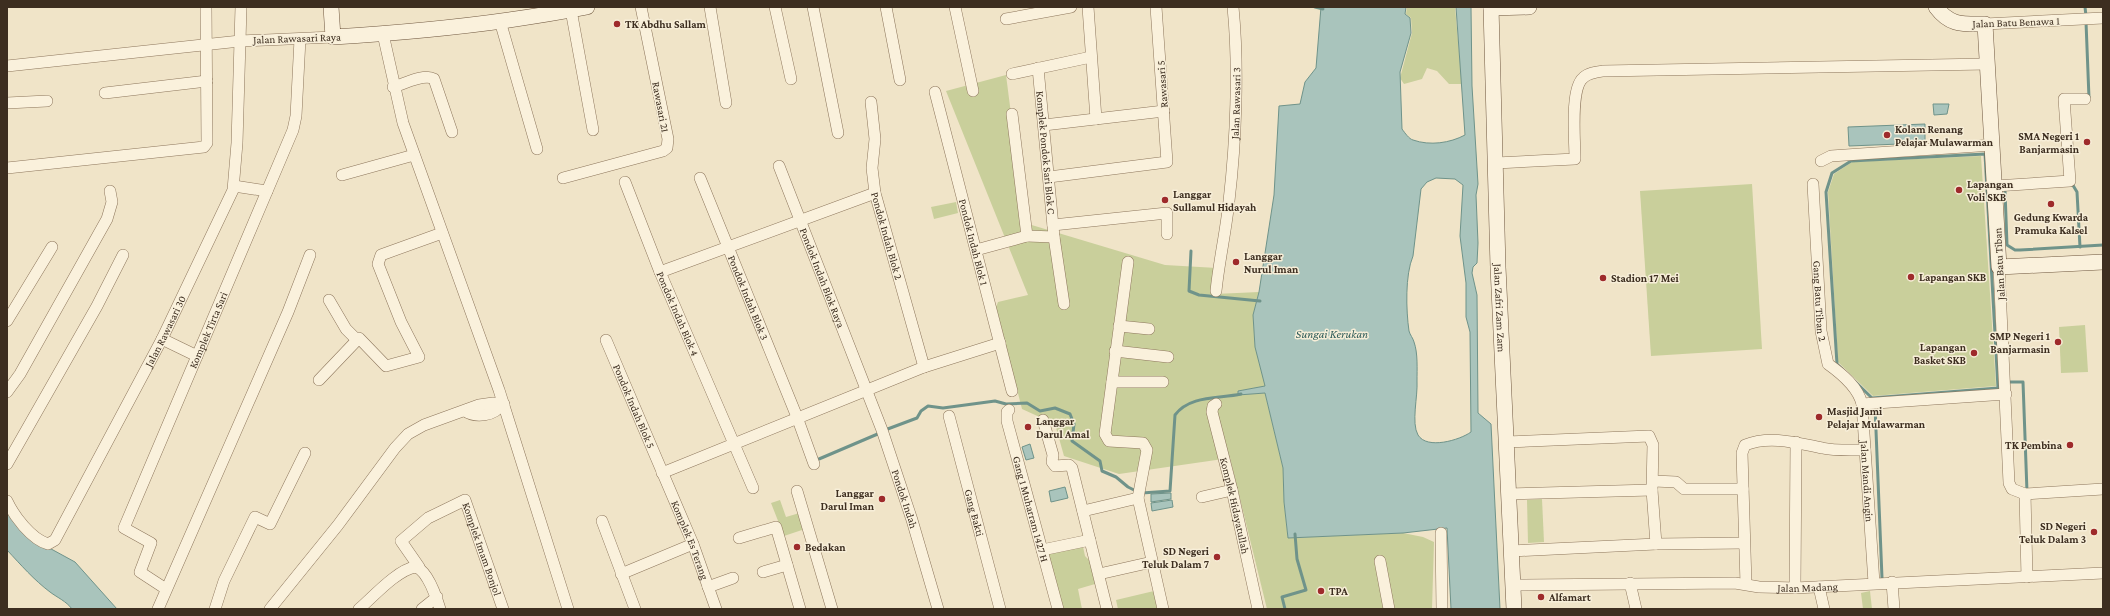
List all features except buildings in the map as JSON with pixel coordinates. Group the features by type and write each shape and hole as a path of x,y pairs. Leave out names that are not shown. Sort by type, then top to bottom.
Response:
{"street":[{"path":"7,168 204,146 206,143 206,7"},
{"name":"Jalan Rawasari 30","path":"7,501 24,526 34,536 48,544 55,540 162,339 234,186 241,7"},
{"path":"331,7 333,37"},
{"name":"Jalan Rawasari Raya","path":"7,66 240,41 383,34 500,20 587,7"},
{"name":"Rawasari 21","path":"564,178 663,151 667,148 668,142 641,7"},
{"path":"710,7 726,103"},
{"path":"775,7 791,79"},
{"path":"813,7 838,132"},
{"path":"886,7 900,80"},
{"path":"955,7 974,91"},
{"path":"1006,19 1071,7"},
{"path":"1088,7 1096,119"},
{"name":"Rawasari 5","path":"1049,177 1167,162 1156,7"},
{"name":"Jalan Rawasari 3","path":"1216,291 1230,200 1236,76 1233,7"},
{"path":"1491,8 1529,7"},
{"name":"Jalan Batu Benawa 1","path":"1936,7 1943,16 1958,24 2098,19"},
{"name":"Jalan Zafri Zam Zam","path":"1491,8 1506,442 1514,609"},
{"path":"571,10 593,130"},
{"path":"500,20 537,149"},
{"name":"Jalan Batu Tiban","path":"1985,24 2006,394 2009,483 2012,489 2025,494"},
{"path":"383,34 393,87 414,155 502,404 568,609"},
{"name":"Komplek Tirta Sari","path":"166,589 140,572 151,543 124,528 295,124 300,39"},
{"path":"1012,74 1091,57"},
{"path":"1496,163 1575,159 1575,92 1583,78 1592,72 1987,64"},
{"name":"Komplek Pondok Sari Blok C","path":"1038,68 1054,237 1064,304"},
{"path":"393,87 426,77 434,79 452,132"},
{"path":"106,93 206,81"},
{"name":"Pondok Indah Blok 1","path":"935,92 1012,392"},
{"path":"1995,186 2070,181 2064,99 2084,99"},
{"path":"7,103 47,101"},
{"name":"Pondok Indah Blok 2","path":"871,102 875,139 872,168 875,193 924,367"},
{"path":"1044,125 1164,111"},
{"path":"1012,114 1027,236"},
{"path":"1821,161 1831,156 1992,145"},
{"path":"342,175 414,155"},
{"name":"Pondok Indah Blok Raya","path":"778,166 798,220 867,390"},
{"name":"Pondok Indah Blok 3","path":"700,178 797,417 814,464"},
{"name":"Pondok Indah Blok 4","path":"625,182 660,272 753,488"},
{"name":"Gang Batu Tiban 2","path":"1813,184 1821,331 1824,352 1828,364 1839,372 1855,389 1860,395 1862,404"},
{"path":"234,186 267,192"},
{"path":"7,392 20,374 103,226 111,207 110,191"},
{"path":"660,272 798,220 875,193"},
{"path":"1053,225 1167,213 1167,234"},
{"path":"329,300 346,329 356,339 359,338 386,366 419,357 402,322 378,260 381,255 442,233"},
{"path":"976,250 1027,236 1054,237"},
{"path":"7,321 52,247"},
{"path":"1999,262 2103,252"},
{"path":"7,464 97,306 122,255"},
{"path":"158,609 288,312 310,255"},
{"path":"1128,262 1115,351 1106,438 1109,441 1143,443 1146,446 1139,494 1163,609"},
{"path":"1999,262 2103,262"},
{"path":"1119,326 1149,329"},
{"path":"162,339 197,356"},
{"path":"319,380 356,339"},
{"name":"Pondok Indah Blok 5","path":"606,340 662,473"},
{"path":"662,473 797,417 924,367 1000,343"},
{"path":"1115,351 1168,357"},
{"path":"1112,382 1163,382"},
{"name":"Pondok Indah","path":"867,390 912,520 938,609"},
{"path":"1862,404 2006,394"},
{"path":"270,609 338,525 401,440 419,427 487,403 502,404"},
{"name":"Komplek Hidayatullah","path":"1216,404 1213,406 1212,412 1232,490 1258,609"},
{"name":"Jalan Mandi Angin","path":"1862,404 1874,583"},
{"name":"Gang 1 Muharram 1427 H","path":"1009,410 1007,412 1007,421 1058,609"},
{"name":"Gang Bakti","path":"949,416 1000,609"},
{"path":"1043,420 1053,455 1052,462 1055,466 1071,466 1107,609"},
{"path":"1506,442 1646,435 1651,438 1653,445 1653,485 1656,544"},
{"path":"1746,584 1742,453 1745,445 1766,440 1796,442 1822,448 1865,450"},
{"path":"1795,588 1796,442"},
{"path":"215,609 224,581 254,517 270,524 305,452"},
{"name":"Komplek Es Terang","path":"662,473 693,544 716,609"},
{"path":"1508,494 1653,485 1676,482 1684,489 1743,489"},
{"path":"2027,577 2025,494 2103,488"},
{"path":"1202,497 1232,490"},
{"path":"797,492 832,609"},
{"path":"1083,511 1139,494"},
{"name":"Komplek Imam Bonjol","path":"419,567 402,541 428,518 465,500 503,609"},
{"path":"602,521 635,609"},
{"path":"739,538 776,527 800,609"},
{"path":"1442,533 1442,609"},
{"path":"1042,550 1090,540"},
{"path":"1511,551 1656,544 1744,543"},
{"path":"621,574 693,544"},
{"path":"1380,561 1389,609"},
{"path":"1098,574 1152,562"},
{"path":"763,572 787,565"},
{"path":"360,609 394,579 410,568 419,567 437,597 440,609"},
{"name":"Jalan Madang","path":"1513,585 1630,583 1746,584 1759,587 1795,588 1892,582 2103,574"},
{"path":"708,587 733,578"},
{"path":"1892,582 1894,609"},
{"path":"1630,583 1636,609"},
{"path":"1819,587 1824,609"},
{"path":"422,609 437,597"}],"green space":[{"path":"1407,7 1455,7 1462,84 1449,84 1437,71 1427,68 1422,79 1404,84 1400,78 1412,33 1411,18 1406,14"},
{"path":"1006,75 1025,223 1165,265 1217,268 1215,294 1259,292 1253,315 1255,347 1266,386 1238,391 1238,394 1265,393 1283,468 1284,502 1288,538 1403,533 1423,537 1434,542 1432,609 1267,609 1230,458 1119,474 1064,456 1055,424 1022,409 996,307 998,302 1028,295 946,91"},
{"name":"Lapangan SKB","path":"1981,156 1996,386 1873,396 1838,362 1828,192 1834,174 1852,162"},
{"path":"1752,184 1762,349 1651,356 1640,191"},
{"path":"956,202 958,213 934,219 931,207"},
{"path":"2085,325 2088,372 2061,373 2059,327"},
{"path":"1542,499 1544,542 1528,543 1527,500"},
{"path":"780,500 786,517 803,512 808,528 784,536 771,503"},
{"path":"1082,542 1085,556 1091,562 1095,584 1078,589 1082,609 1062,609 1047,553"},
{"path":"1154,591 1157,609 1118,609 1116,600"},
{"path":"1870,591 1872,609 1863,609 1861,593"}],"water":[{"name":"Sungai Kerukan","path":"1321,7 1406,7 1405,14 1410,18 1411,33 1400,72 1402,129 1407,136 1412,139 1426,143 1440,143 1459,138 1465,135 1456,7 1471,7 1472,86 1478,184 1476,195 1478,243 1477,263 1473,267 1472,273 1477,295 1478,413 1491,424 1500,609 1451,609 1447,528 1403,533 1288,538 1284,502 1283,468 1265,393 1238,395 1238,391 1265,386 1255,347 1253,315 1259,292 1274,195 1279,106 1300,104 1305,82 1316,68","holes":["1436,178 1455,179 1463,185 1460,236 1466,283 1466,317 1470,332 1471,432 1459,438 1436,443 1422,440 1416,430 1417,356 1414,342 1409,331 1407,313 1407,283 1413,256 1421,189 1427,182"]},
{"path":"1933,104 1949,104 1947,114 1934,115"},
{"name":"Kolam Renang Pelajar Mulawarman","path":"1925,124 1925,143 1849,146 1848,127"},
{"path":"1030,444 1034,458 1026,460 1022,447"},
{"path":"1065,487 1068,498 1051,502 1049,491"},
{"path":"1171,493 1171,499 1151,502 1151,494"},
{"path":"1172,500 1173,507 1152,511 1151,503"},
{"path":"7,506 42,544 75,562 117,609 72,609 33,577 7,550"}],"waterway":[{"path":"1315,7 1323,9"},
{"path":"2085,7 2086,16"},
{"path":"2086,22 2089,98"},
{"path":"1985,154 1998,388 1872,398 1837,364 1826,192 1832,173 1851,161 1985,154"},
{"path":"2071,182 2077,192 2080,247"},
{"path":"2005,191 2007,245 2015,250 2103,245"},
{"path":"1191,251 1189,291 1199,295 1260,301"},
{"path":"2006,382 2023,382 2027,492"},
{"path":"1142,493 1170,491 1175,415 1181,409 1197,401 1241,394"},
{"path":"885,430 917,418 921,411 928,406 943,408 995,401 1006,404 1027,403 1040,411 1055,408 1070,414 1074,424 1072,441 1100,461 1102,471 1116,477 1128,487 1136,491"},
{"path":"1875,406 1882,578"},
{"path":"819,459 880,433"},
{"path":"1285,609 1282,597 1306,590 1297,559 1295,534"}],"place":[{"name":"TK Abdhu Sallam","path":"617,24"},
{"name":"Kolam Renang Pelajar Mulawarman","path":"1887,135"},
{"name":"SMA Negeri 1 Banjarmasin","path":"2087,142"},
{"name":"Lapangan Voli SKB","path":"1959,190"},
{"name":"Langgar Sullamul Hidayah","path":"1165,200"},
{"name":"Gedung Kwarda Pramuka Kalsel","path":"2051,204"},
{"name":"Langgar Nurul Iman","path":"1236,262"},
{"name":"Lapangan SKB","path":"1911,277"},
{"name":"Stadion 17 Mei","path":"1603,278"},
{"name":"SMP Negeri 1 Banjarmasin","path":"2058,342"},
{"name":"Lapangan Basket SKB","path":"1974,353"},
{"name":"Masjid Jami Pelajar Mulawarman","path":"1819,417"},
{"name":"Langgar Darul Amal","path":"1028,427"},
{"name":"TK Pembina","path":"2070,445"},
{"name":"Langgar Darul Iman","path":"882,499"},
{"name":"SD Negeri Teluk Dalam 3","path":"2094,532"},
{"name":"Bedakan","path":"797,547"},
{"name":"SD Negeri Teluk Dalam 7","path":"1217,557"},
{"name":"TPA","path":"1321,591"},
{"name":"Alfamart","path":"1541,597"}]}
